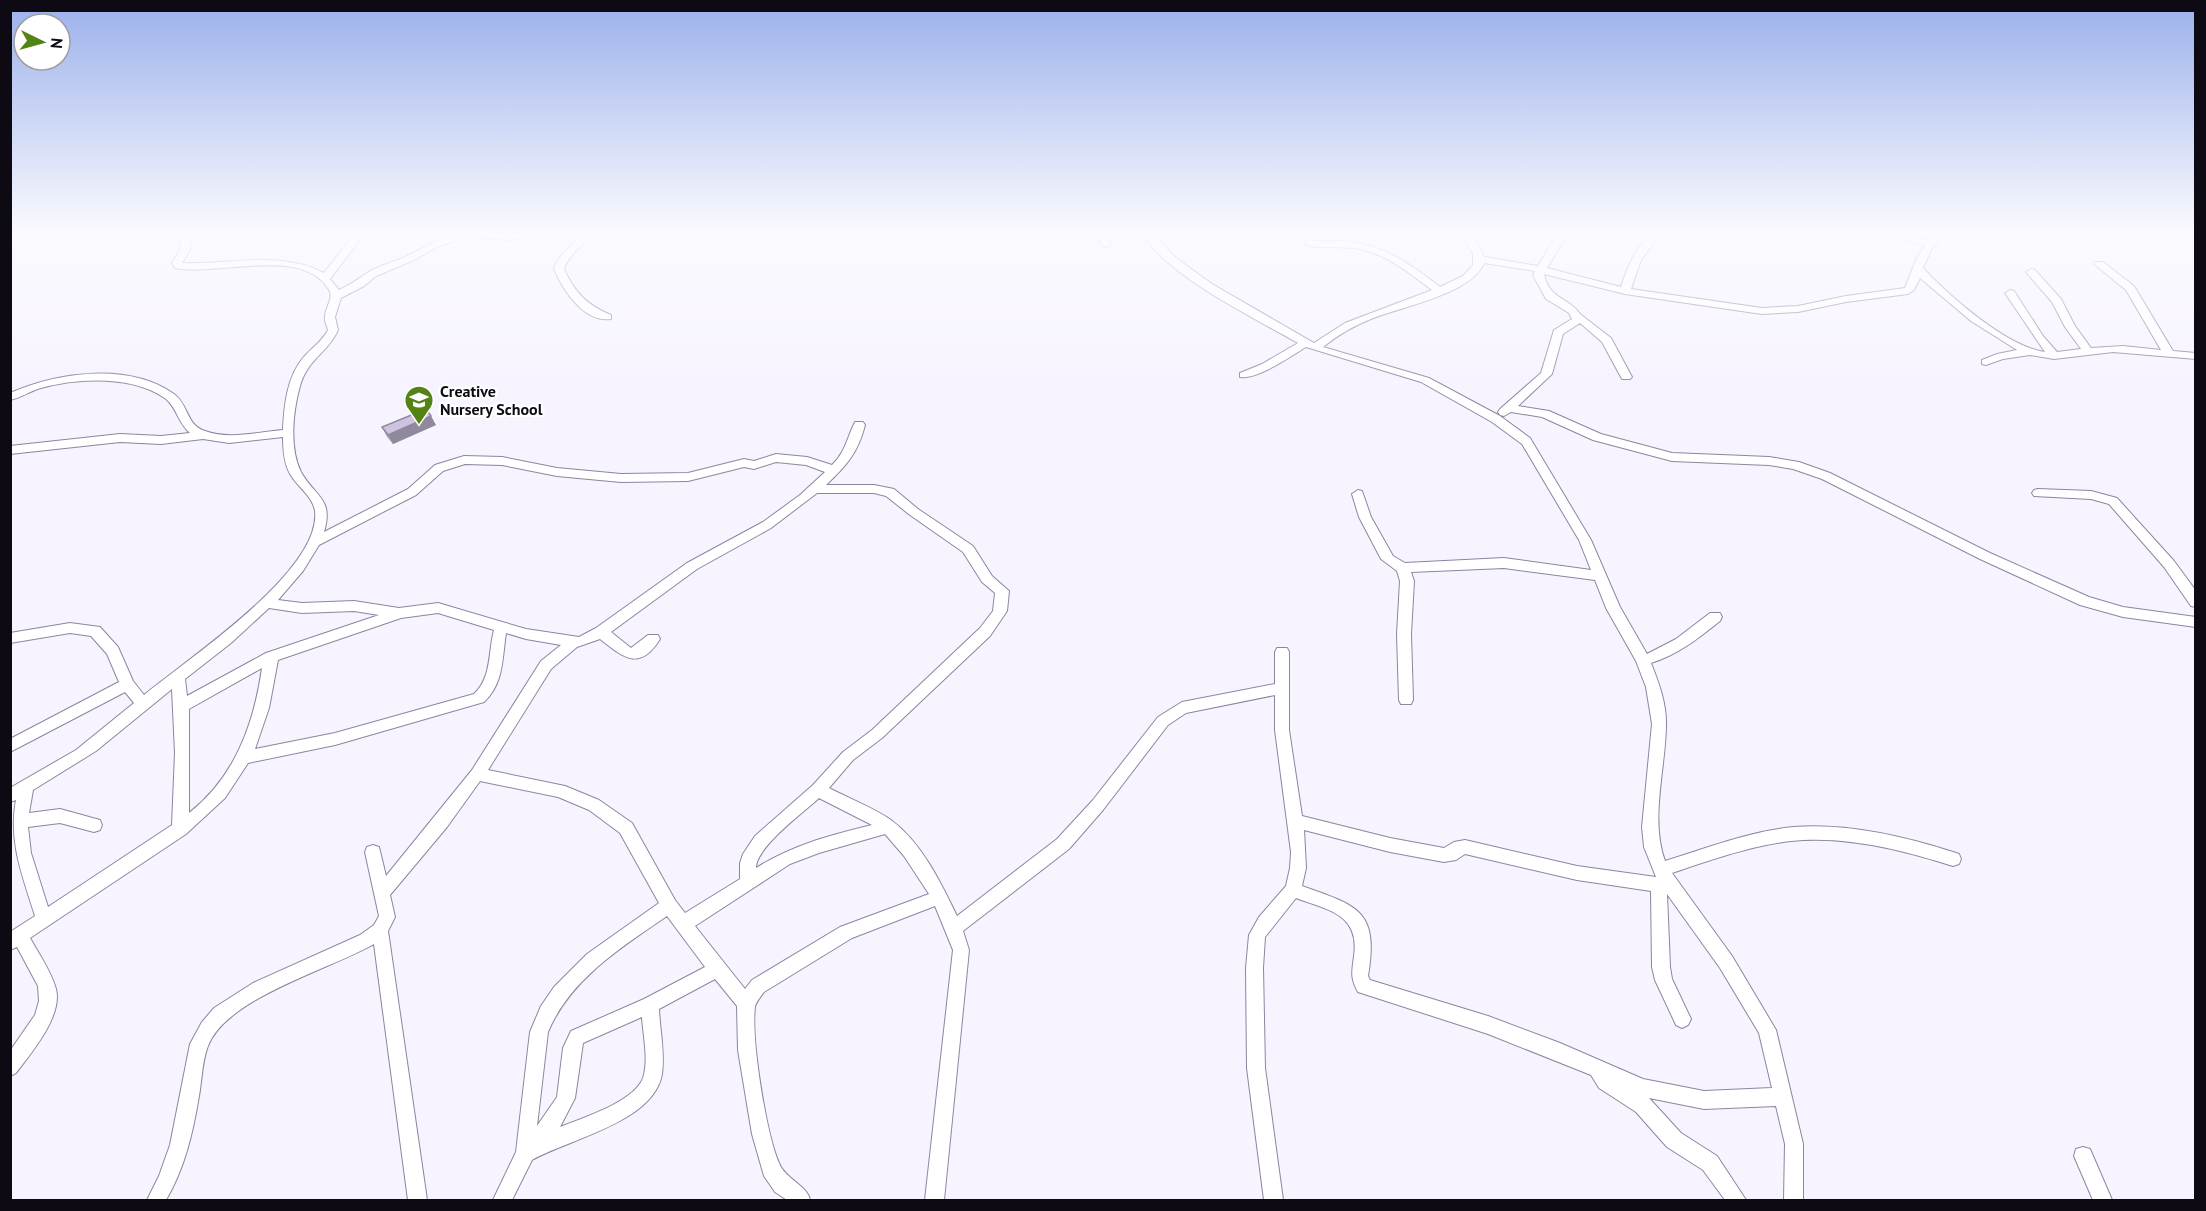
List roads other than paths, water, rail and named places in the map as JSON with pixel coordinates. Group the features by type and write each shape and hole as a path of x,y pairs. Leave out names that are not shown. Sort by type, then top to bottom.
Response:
{"street":[{"path":"10,796 81,754 116,729 177,676 221,644 287,581 313,543 322,519 321,507 308,486 297,475 291,460 288,433 295,381 310,356 331,335 333,330 330,320 336,296 332,290"},
{"path":"336,296 349,290"},
{"path":"569,290 580,305 607,317"},
{"path":"1214,290 1310,346 1425,380 1496,420 1526,441 1585,540 1613,608 1643,660 1653,687 1659,724 1650,827 1652,847 1663,881 1661,967 1664,980 1682,1018"},
{"path":"1244,375 1350,326 1441,290"},
{"path":"1545,290 1607,340 1626,377"},
{"path":"1619,290 1750,310 1781,311 1910,290"},
{"path":"1940,290 1952,302 1998,334 2032,352"},
{"path":"2047,290 2058,301 2070,327 2088,351"},
{"path":"2130,290 2158,332 2169,354"},
{"path":"2010,293 2038,338 2055,356"},
{"path":"1496,420 1542,378 1548,369 1558,332 1577,321 1578,317"},
{"path":"1986,362 2001,356 2032,352 2055,356 2088,351 2132,350 2196,356"},
{"path":"10,397 39,385 74,380 123,379 142,382 172,398 186,424 203,435"},
{"path":"1508,408 1547,415 1606,441 1672,457 1769,460 1795,465 1826,476 1985,556 2091,603 2123,612 2196,622"},
{"path":"182,706 271,657 399,614 438,608 501,627 574,642 583,641 601,632 692,566 767,525 815,489 835,471 848,453 859,425"},
{"path":"10,450 120,438 161,440 203,435 229,438 288,433"},
{"path":"313,543 412,492 439,468 464,460 502,461 580,475 637,478 688,477 744,462 754,465 776,458 807,461 835,471"},
{"path":"748,881 748,863 751,854 761,841 818,790 848,756 901,712 985,632 996,618 1003,603 1002,591 987,579 968,549 914,512 896,496 882,490 815,489"},
{"path":"2038,493 2091,495 2113,501 2169,564 2196,602"},
{"path":"1358,494 1365,517 1388,559 1403,568 1504,562 1558,572 1600,576"},
{"path":"1403,568 1407,581 1404,634 1406,700"},
{"path":"266,603 302,608 354,606 399,614"},
{"path":"1643,660 1665,653 1715,617"},
{"path":"246,757 343,738 479,698 488,691 493,682 496,642 501,627"},
{"path":"10,638 70,628 95,631 113,651 127,684 143,704"},
{"path":"601,632 629,654 638,652 653,639"},
{"path":"382,893 441,822 477,774 546,665 574,642"},
{"path":"1273,1200 1263,1135 1254,1022 1257,935 1264,923 1293,890 1299,873 1282,730 1282,652"},
{"path":"10,1067 42,1019 47,1005 48,991 16,939 180,829 207,807 225,787 246,757 261,716 271,657"},
{"path":"177,676 182,706 184,769 180,829"},
{"path":"10,746 127,684"},
{"path":"955,927 1063,844 1098,805 1163,721 1182,708 1282,688"},
{"path":"477,774 560,791 594,805 626,828 669,905 746,1003"},
{"path":"26,786 20,821 23,853 44,919"},
{"path":"818,790 888,827 917,857 955,927 961,950 935,1200"},
{"path":"20,821 60,816 94,825"},
{"path":"1294,821 1390,845 1434,853 1450,855 1460,847 1577,873 1663,881 1746,845 1792,834 1889,843 1926,849 1953,859"},
{"path":"683,924 784,860 817,846 888,827"},
{"path":"156,1200 176,1160 199,1044 208,1028 220,1014 259,989 366,940 380,930 387,917 373,852"},
{"path":"1663,881 1726,962 1767,1030 1794,1144 1794,1200"},
{"path":"1293,890 1349,911 1358,918 1363,933 1365,954 1359,977 1364,986 1488,1025 1643,1088 1692,1098 1784,1097"},
{"path":"801,1199 782,1185 771,1168 761,1134 747,1050 746,1003 758,986 846,932 938,898"},
{"path":"528,1151 539,1032 543,1018 586,964 669,905"},
{"path":"380,930 418,1200"},
{"path":"502,1200 528,1151 559,1113 566,1098 572,1048 578,1037 587,1031 650,1005 717,969"},
{"path":"528,1151 603,1119 639,1098 650,1084 653,1071 650,1005"},
{"path":"1598,1069 1605,1082 1643,1106 1674,1140 1710,1163 1736,1200"},
{"path":"2083,1156 2103,1200"}],"place":[{"name":"Creative Nursery School","path":"419,426"}]}
